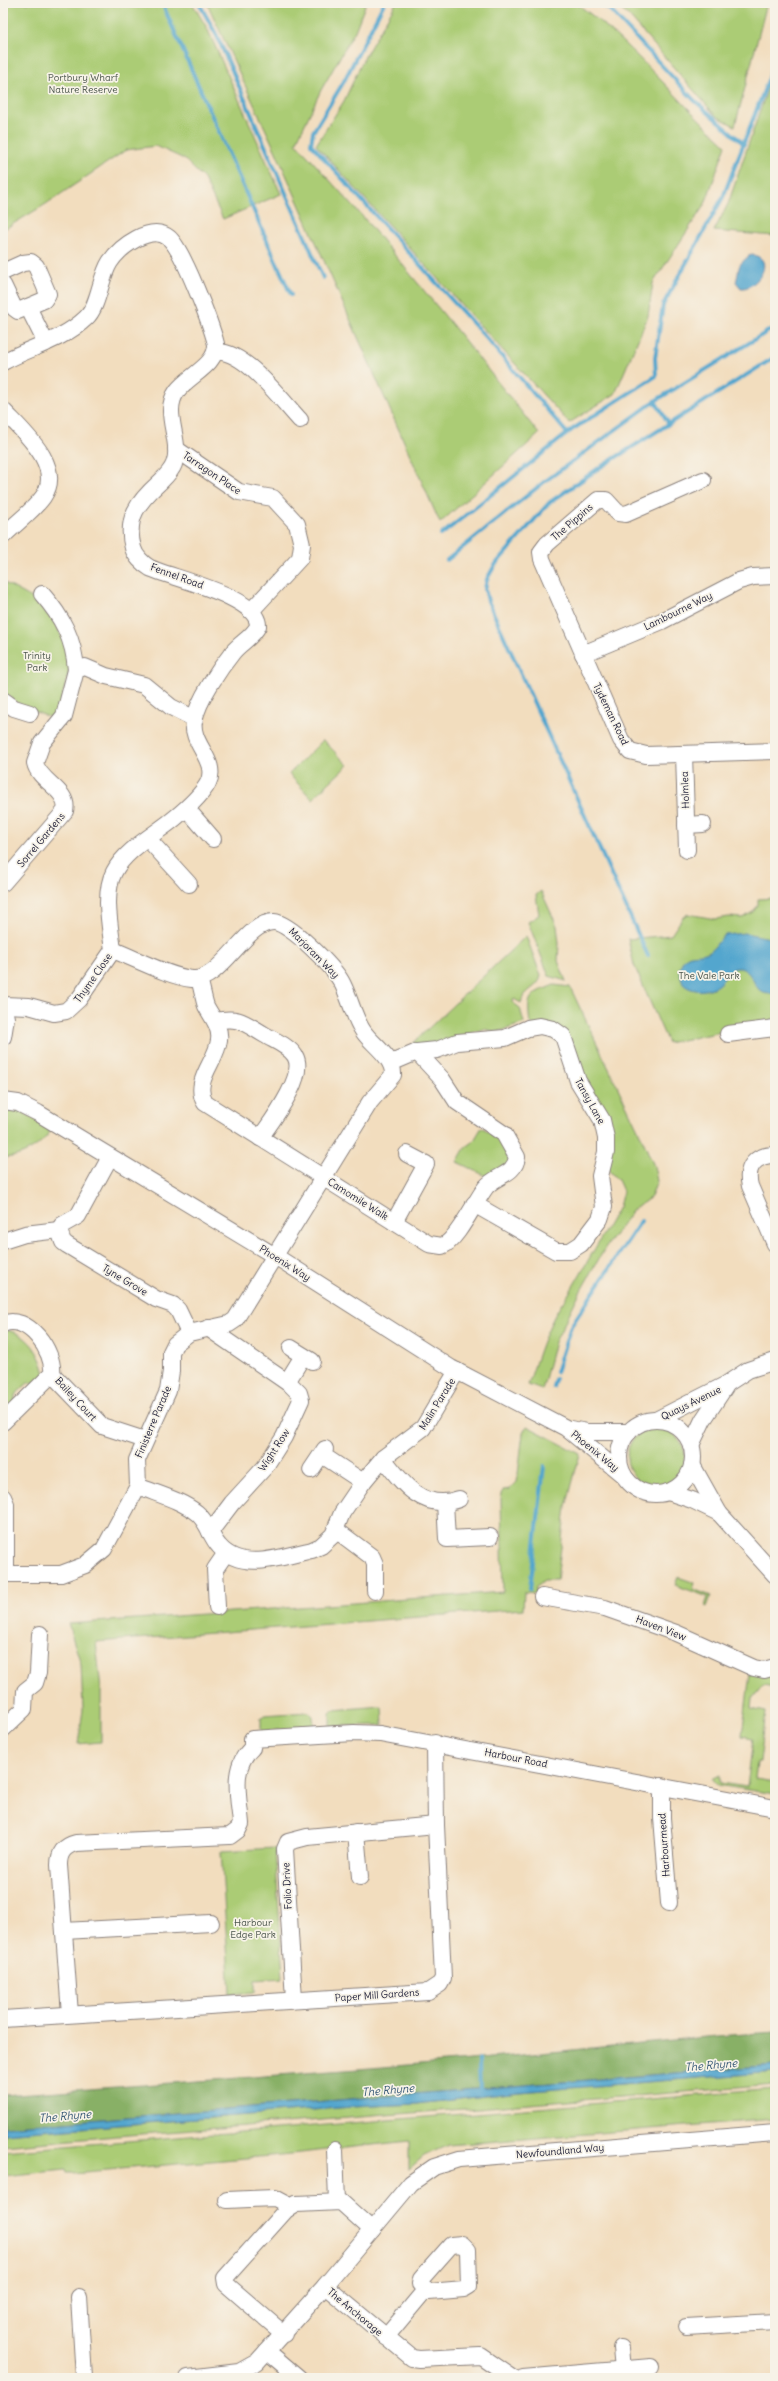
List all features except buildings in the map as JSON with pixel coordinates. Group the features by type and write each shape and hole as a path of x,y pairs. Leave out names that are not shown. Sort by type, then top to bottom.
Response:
{"street":[{"path":"3,362 46,343 86,318 92,308 108,266 122,248 140,238 158,234 167,236 179,251 215,339 216,352 224,352 241,359 300,420"},
{"path":"3,272 26,262 35,265 48,294 44,300 28,308 16,310 3,285"},
{"path":"28,308 46,343"},
{"name":"Fennel Road","path":"216,352 212,359 179,389 173,400 171,410 176,449 175,463 170,473 143,498 135,508 131,536 134,552 142,562 151,568 203,585 251,611"},
{"path":"3,410 38,450 49,475 49,482 44,496 3,536"},
{"name":"Tarragon Place","path":"176,449 239,492 274,499 298,524 302,545 300,558 251,611"},
{"name":"The Pippins","path":"553,586 542,559 542,550 595,502 605,500 618,513 626,514 702,480"},
{"name":"Lambourne Way","path":"583,654 662,621 739,581 775,576"},
{"name":"Tydeman Road","path":"553,586 626,747 641,754 775,751"},
{"name":"Sorrel Gardens","path":"3,883 65,811 64,800 39,772 35,763 42,743 64,716 76,670 69,634 58,613 42,594"},
{"path":"251,611 258,622 256,630 234,651 224,665 202,702 195,719 196,738 209,762 210,776 205,789 187,809 124,859 112,877 109,898 113,950 190,979 199,979 206,1006 215,1021 238,1019 287,1048 296,1057 298,1068 296,1078 282,1105 260,1138"},
{"path":"76,670 85,667 106,676 144,686 171,707 195,719"},
{"path":"3,700 14,708 30,713"},
{"name":"Holmlea","path":"684,754 687,850"},
{"path":"187,809 213,839"},
{"path":"686,825 704,824"},
{"path":"148,839 189,884"},
{"name":"Marjoram Way","path":"199,979 213,971 242,942 264,925 270,922 282,924 294,931 338,977 362,1031 391,1063"},
{"name":"Thyme Close","path":"3,1005 29,1006 54,1013 66,1011 79,999 113,950"},
{"path":"3,1005 6,1025 3,1038"},
{"name":"Camomile Walk","path":"215,1021 219,1040 216,1053 201,1085 202,1098 208,1105 428,1244 442,1246 452,1239 489,1183 514,1167 517,1156 504,1134 457,1102 442,1079 417,1052"},
{"name":"Tansy Lane","path":"391,1063 417,1052 437,1050 463,1040 496,1040 528,1028 540,1026 550,1027 563,1036 578,1081 604,1125 606,1152 600,1176 603,1212 590,1234 574,1249 562,1252 556,1251 474,1204"},
{"path":"728,1034 775,1028"},
{"path":"275,1256 370,1102 392,1076 391,1063"},
{"name":"Phoenix Way","path":"3,1101 18,1103 275,1256 457,1371 566,1428 624,1475"},
{"name":"Camomile Walk","path":"394,1222 426,1164 407,1154"},
{"path":"775,1155 764,1155 756,1159 751,1165 749,1176 750,1186 775,1244"},
{"path":"3,1241 25,1234 59,1230 62,1224 78,1216 110,1157"},
{"name":"Tyne Grove","path":"59,1230 63,1242 67,1245 156,1299 173,1304 178,1310 189,1333"},
{"name":"Finisterre Parade","path":"4,1574 61,1574 88,1563 109,1542 138,1486 137,1460 168,1391 173,1347 177,1340 189,1333 229,1324 235,1320 275,1256"},
{"path":"3,1323 22,1326 38,1336 50,1356 52,1374 3,1422"},
{"name":"Wight Row","path":"208,1328 287,1382 299,1393 301,1400 284,1437 265,1468 232,1503 210,1532"},
{"path":"287,1382 302,1355"},
{"name":"Quays Avenue","path":"656,1420 725,1386 748,1370 775,1361"},
{"name":"Malin Parade","path":"226,1553 253,1562 312,1550 324,1544 336,1530 340,1516 363,1482 383,1458 423,1428 457,1371"},
{"name":"Bailey Court","path":"52,1374 99,1424 145,1440"},
{"name":"Quays Avenue","path":"691,1445 703,1420 725,1386"},
{"path":"656,1420 667,1422 678,1427 686,1435 691,1445 692,1466 688,1477 679,1486 668,1492 648,1494 634,1487 624,1475 619,1464 619,1452 622,1441 629,1432 646,1421 656,1420"},
{"name":"Phoenix Way","path":"566,1428 587,1432 629,1432"},
{"path":"311,1470 324,1452 363,1482"},
{"path":"383,1458 405,1486 417,1496 432,1501 452,1501 447,1539 490,1537"},
{"path":"692,1466 719,1514 775,1575"},
{"path":"138,1486 193,1510 204,1521 215,1542 226,1553 215,1569 217,1607"},
{"path":"668,1492 692,1500 719,1514"},
{"path":"3,1497 6,1504 4,1574"},
{"path":"336,1530 372,1557 374,1564 375,1591"},
{"name":"Haven View","path":"542,1597 605,1608 676,1633 754,1668 764,1670 775,1667"},
{"path":"3,1729 24,1709 25,1692 35,1683 38,1673 40,1634"},
{"name":"Harbour Road","path":"64,1931 59,1865 60,1855 65,1849 76,1843 230,1836 238,1830 241,1824 238,1768 243,1757 252,1748 252,1740 254,1739 366,1733 435,1743 775,1808"},
{"name":"Paper Mill Gardens","path":"3,2020 70,2014 428,1992 440,1984 443,1978 436,1825 435,1743"},
{"name":"Harbourmead","path":"662,1786 662,1818 669,1903"},
{"name":"Folio Drive","path":"294,2000 286,1845 292,1840 356,1832 436,1825"},
{"path":"356,1832 360,1877"},
{"path":"70,2014 64,1931 211,1923"},
{"name":"Newfoundland Way","path":"188,2378 239,2372 257,2362 284,2334 406,2189 422,2174 445,2163 459,2159 775,2133"},
{"path":"335,2150 337,2201"},
{"path":"227,2200 275,2198 290,2206"},
{"path":"284,2334 225,2281 290,2206 296,2204 337,2201 344,2204 372,2230"},
{"name":"The Anchorage","path":"325,2286 413,2358 481,2356 513,2378"},
{"name":"The Anchorage","path":"386,2337 426,2289"},
{"path":"79,2297 84,2378"},
{"path":"686,2328 775,2322"},
{"path":"620,2348 623,2369"},
{"path":"267,2351 299,2378"},
{"path":"523,2378 650,2367"}],"green space":[{"name":"Portbury Wharf Nature Reserve","path":"3,3 192,3 207,28 281,194 223,219 204,179 184,159 156,146 126,150 46,204 3,230"},
{"path":"207,3 366,3 355,31 321,90 296,143 363,217 450,322 539,434 440,523 276,152"},
{"path":"396,3 576,3 635,53 726,145 705,204 653,283 648,316 615,394 569,423 316,145 344,101 364,58"},
{"path":"611,3 767,3 735,126 716,116 628,15"},
{"path":"775,67 775,236 714,231 728,204"},
{"name":"Trinity Park","path":"3,582 32,598 55,622 72,660 58,713 54,719 23,707 3,692"},
{"path":"323,740 348,765 312,799 289,774"},
{"path":"541,891 557,926 559,943 558,961 566,981 549,976 528,922 539,915 536,895"},
{"name":"The Vale Park","path":"775,898 775,1021 668,1043 634,965 628,939 671,935 683,917 688,914 715,919 729,917 742,918 753,912 758,905 758,899"},
{"path":"526,936 541,976 540,980 522,999 521,1003 514,999 512,1002 520,1008 524,1023 498,1032 484,1029 443,1042 416,1047 413,1043"},
{"path":"554,985 570,987 640,1134 654,1166 657,1181 651,1197 633,1210 605,1248 579,1294 555,1342 542,1390 528,1385 544,1338 554,1316 568,1295 619,1207 623,1191 618,1180 608,1170 600,1107 572,1051 530,1023 529,1007 532,997 540,991"},
{"path":"12,1110 21,1111 51,1130 37,1146 31,1150 18,1155 3,1158 3,1113"},
{"path":"482,1127 500,1140 511,1164 486,1176 457,1162 465,1148 473,1142"},
{"path":"6,1330 21,1335 32,1345 40,1358 45,1374 34,1383 28,1383 15,1395 15,1404 3,1414 3,1333"},
{"path":"527,1426 580,1454 566,1507 557,1580 544,1580 537,1586 536,1593 524,1592 523,1609 96,1642 101,1689 101,1742 78,1744 83,1710 81,1664 68,1624 503,1592 501,1498 503,1490 510,1489 517,1482 523,1433"},
{"path":"656,1428 667,1430 680,1441 683,1446 685,1457 683,1468 672,1481 667,1484 656,1486 645,1484 632,1473 629,1468 627,1457 629,1446 640,1433 645,1430"},
{"path":"678,1577 695,1583 693,1589 711,1596 707,1607 705,1606 708,1597 675,1585"},
{"path":"750,1673 775,1674 775,1687 763,1685 752,1699 751,1709 766,1712 760,1762 757,1762 755,1779 775,1782 775,1794 717,1785 712,1779 720,1775 720,1783 747,1787 753,1738 742,1736"},
{"path":"382,1706 383,1725 330,1726 330,1713 333,1710"},
{"path":"308,1712 313,1716 314,1728 261,1731 261,1718 264,1715"},
{"name":"Harbour Edge Park","path":"275,1848 283,1978 255,1980 255,1992 230,1994 221,1851"},
{"path":"775,2032 775,2065 3,2127 3,2095 411,2065"},
{"path":"775,2072 775,2085 3,2146 3,2134 351,2107 417,2104 519,2092"},
{"path":"775,2089 775,2119 448,2145 424,2156 409,2169 409,2141 281,2155 73,2173 67,2173 66,2170 3,2176 3,2151"}],"water":[{"path":"750,255 758,257 763,261 764,266 762,273 753,284 741,288 736,282 739,267"},
{"path":"745,933 775,939 775,993 768,994 762,992 758,989 749,974 740,968 732,969 722,982 711,989 696,990 683,984 679,970 685,958 710,951 725,935"},
{"path":"775,2065 775,2072 519,2092 417,2104 351,2107 3,2134 3,2127"}],"waterway":[{"path":"162,3 291,295"},
{"path":"199,3 217,36 323,278"},
{"path":"384,3 343,83 313,132 311,144 487,339 567,433"},
{"path":"600,3 611,11 694,100 744,144"},
{"path":"441,535 573,429 656,376 655,358 663,305 723,197 770,75 775,51"},
{"path":"447,560 544,482 655,401 775,327"},
{"path":"648,956 488,601 485,589 487,579 495,565 549,503 599,468 775,357"},
{"path":"655,401 669,424"},
{"path":"556,1372 571,1326 641,1221"},
{"path":"553,1387 555,1379"},
{"path":"530,1589 544,1466"},
{"path":"479,2060 480,2093"}],"water label":[{"name":"The Rhyne","path":"711,2065"},
{"name":"The Rhyne","path":"388,2090"},
{"name":"The Rhyne","path":"65,2116"}]}
